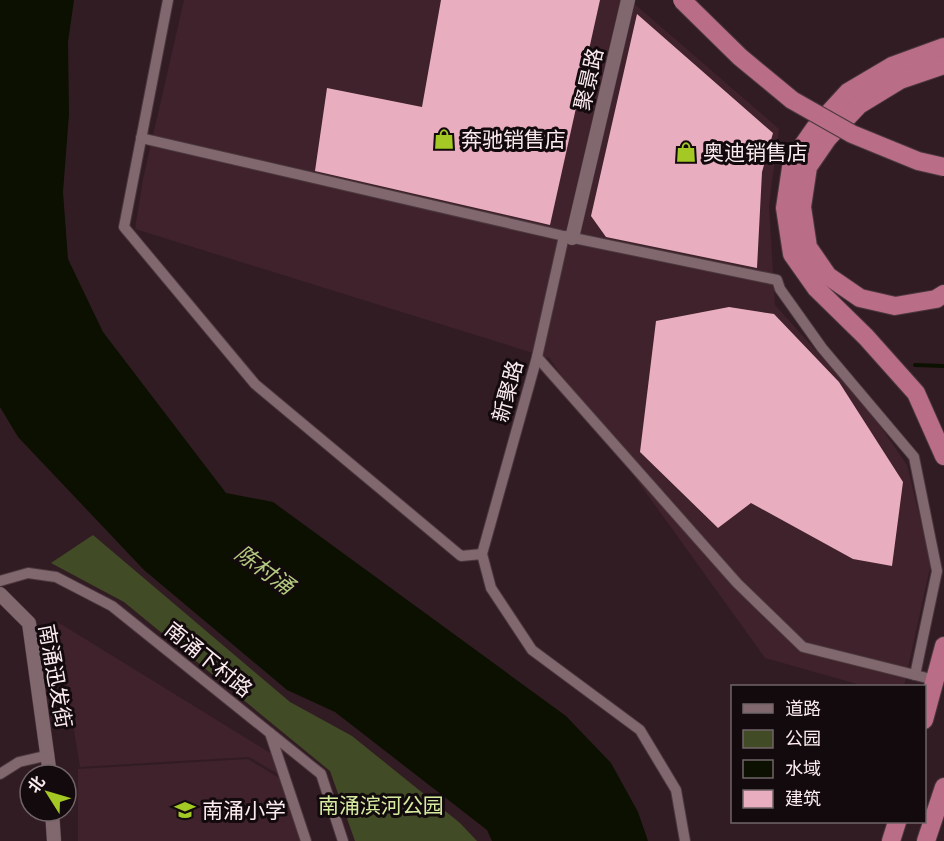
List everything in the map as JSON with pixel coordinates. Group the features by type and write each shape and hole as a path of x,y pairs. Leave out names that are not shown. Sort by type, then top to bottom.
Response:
{"highway":[{"path":"682,0 741,57 792,100 852,134 918,161 944,167"},
{"path":"944,46 892,66 848,92 815,128 792,161 785,208 792,254 816,288 867,337 916,393 944,456"},
{"path":"944,65 900,80 859,105 828,138 808,167 802,207 808,247 828,276 860,298 896,306 936,298 944,294"},
{"path":"926,713 944,646"},
{"path":"926,841 944,786"},
{"path":"891,841 897,823"}],"street":[{"path":"168,0 124,226 142,251 255,384 461,556 482,554 491,588 532,650 640,730 676,790 685,841"},
{"name":"聚景路","path":"568,237 618,0"},
{"name":"聚景路","path":"568,237 628,0"},
{"path":"141,138 568,237 777,280 780,289 822,348 914,457 937,571 915,675"},
{"name":"新聚路","path":"482,554 568,237"},
{"path":"537,357 737,583 803,647 935,680"},
{"name":"南涌下村路","path":"0,581 28,573 56,577 112,606 321,774 343,841"},
{"name":"南涌迅发街","path":"0,594 29,623 49,763"},
{"path":"270,734 306,841"},
{"path":"0,774 19,762 49,755"},
{"path":"53,823 54,841"}],"shaded area":[{"path":"184,0 630,0 779,129 769,205 775,305 867,407 907,465 931,563 904,685 860,685 765,658 549,358 135,229 143,179"},
{"path":"56,621 272,754 283,777 249,757 80,767"},
{"name":"南涌小学","path":"248,759 281,779 301,841 78,841 78,769"}],"green space":[{"name":"南涌滨河公园","path":"93,535 290,702 352,736 460,823 477,841 355,841 330,771 124,602 51,563"}],"water":[{"name":"陈村涌","path":"0,0 74,0 68,42 69,114 63,192 68,259 103,332 226,493 273,502 566,716 611,763 638,812 648,841 492,841 487,830 335,712 287,690 144,570 18,437 0,407"}],"building":[{"name":"奔驰销售店","path":"441,0 600,0 550,225 315,171 327,88 422,107"},
{"name":"奥迪销售店","path":"637,14 773,133 762,172 757,268 606,237 591,216"},
{"path":"729,307 774,314 839,382 903,482 892,566 853,559 751,503 718,528 640,452 656,321"}],"waterway":[{"path":"915,365 944,366"}],"place":[{"name":"奔驰销售店","path":"444,139"},
{"name":"奥迪销售店","path":"686,152"},
{"name":"南涌小学","path":"185,810"}]}
